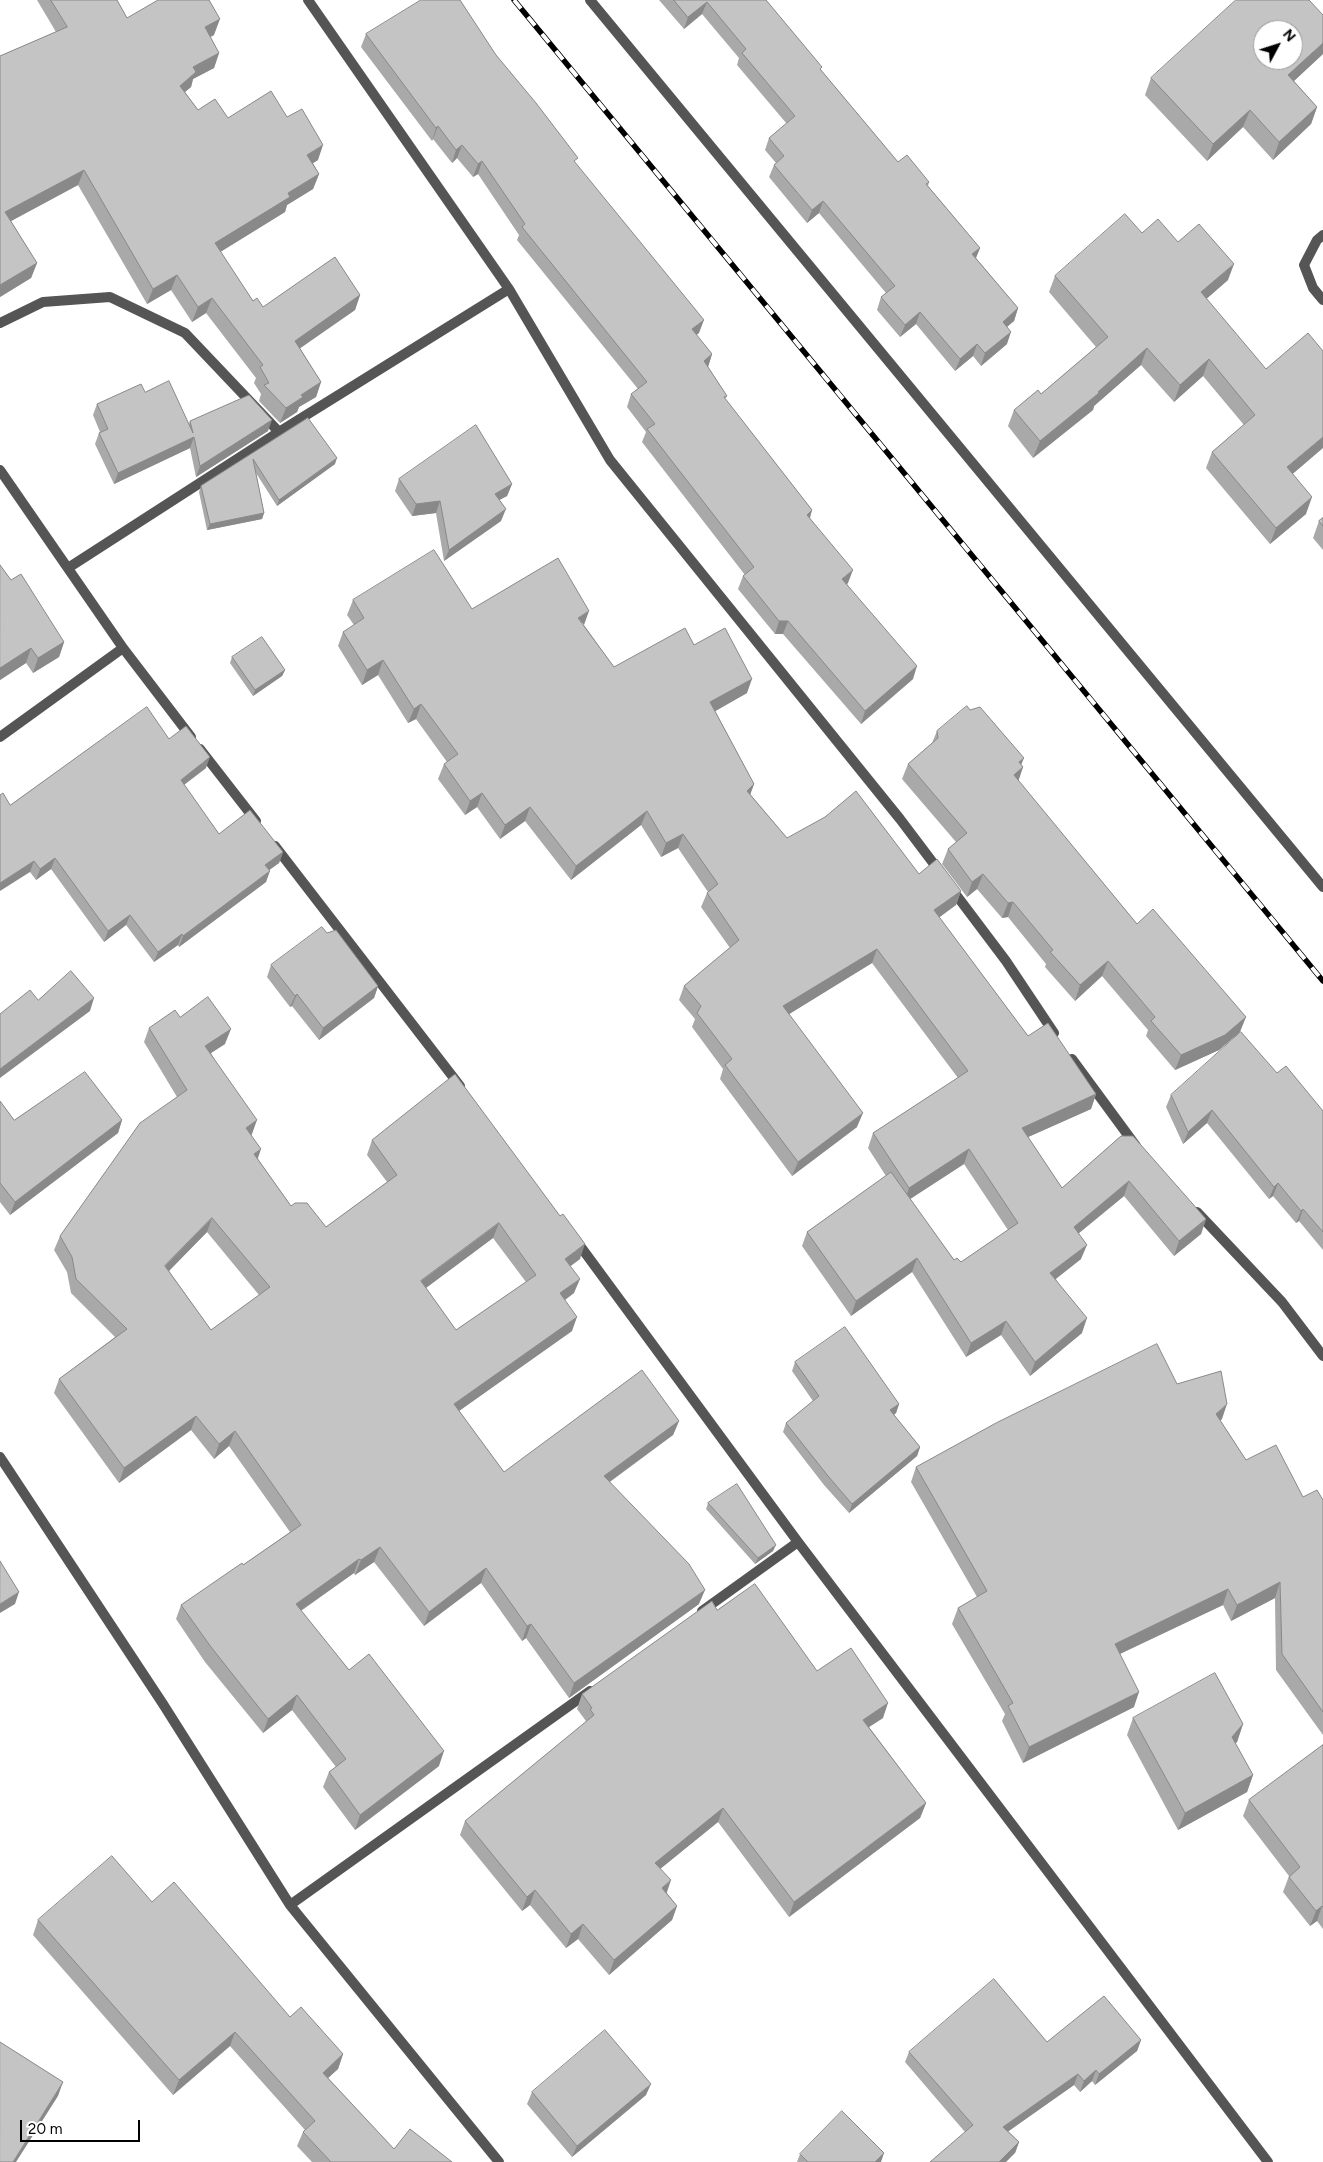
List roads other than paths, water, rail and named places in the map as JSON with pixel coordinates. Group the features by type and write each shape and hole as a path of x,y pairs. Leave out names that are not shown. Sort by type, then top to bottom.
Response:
{"street":[{"path":"308,0 509,289 610,460 900,820 1006,961 1062,1044 1143,1154"},
{"path":"590,0 1323,887"},
{"path":"1323,235 1316,240 1304,265 1313,288 1323,300"},
{"path":"68,568 279,432 509,289"},
{"path":"0,323 43,302 110,297 185,333 279,432"},
{"path":"0,470 123,648 464,1090"},
{"path":"0,737 123,648"},
{"path":"1189,1204 1282,1302 1323,1356"},
{"path":"571,1233 798,1542 1268,2162"},
{"path":"0,1456 163,1704 290,1905 499,2162"},
{"path":"693,1617 798,1542"},
{"path":"290,1905 596,1686"}],"railway":[{"path":"514,0 1323,981"}]}
